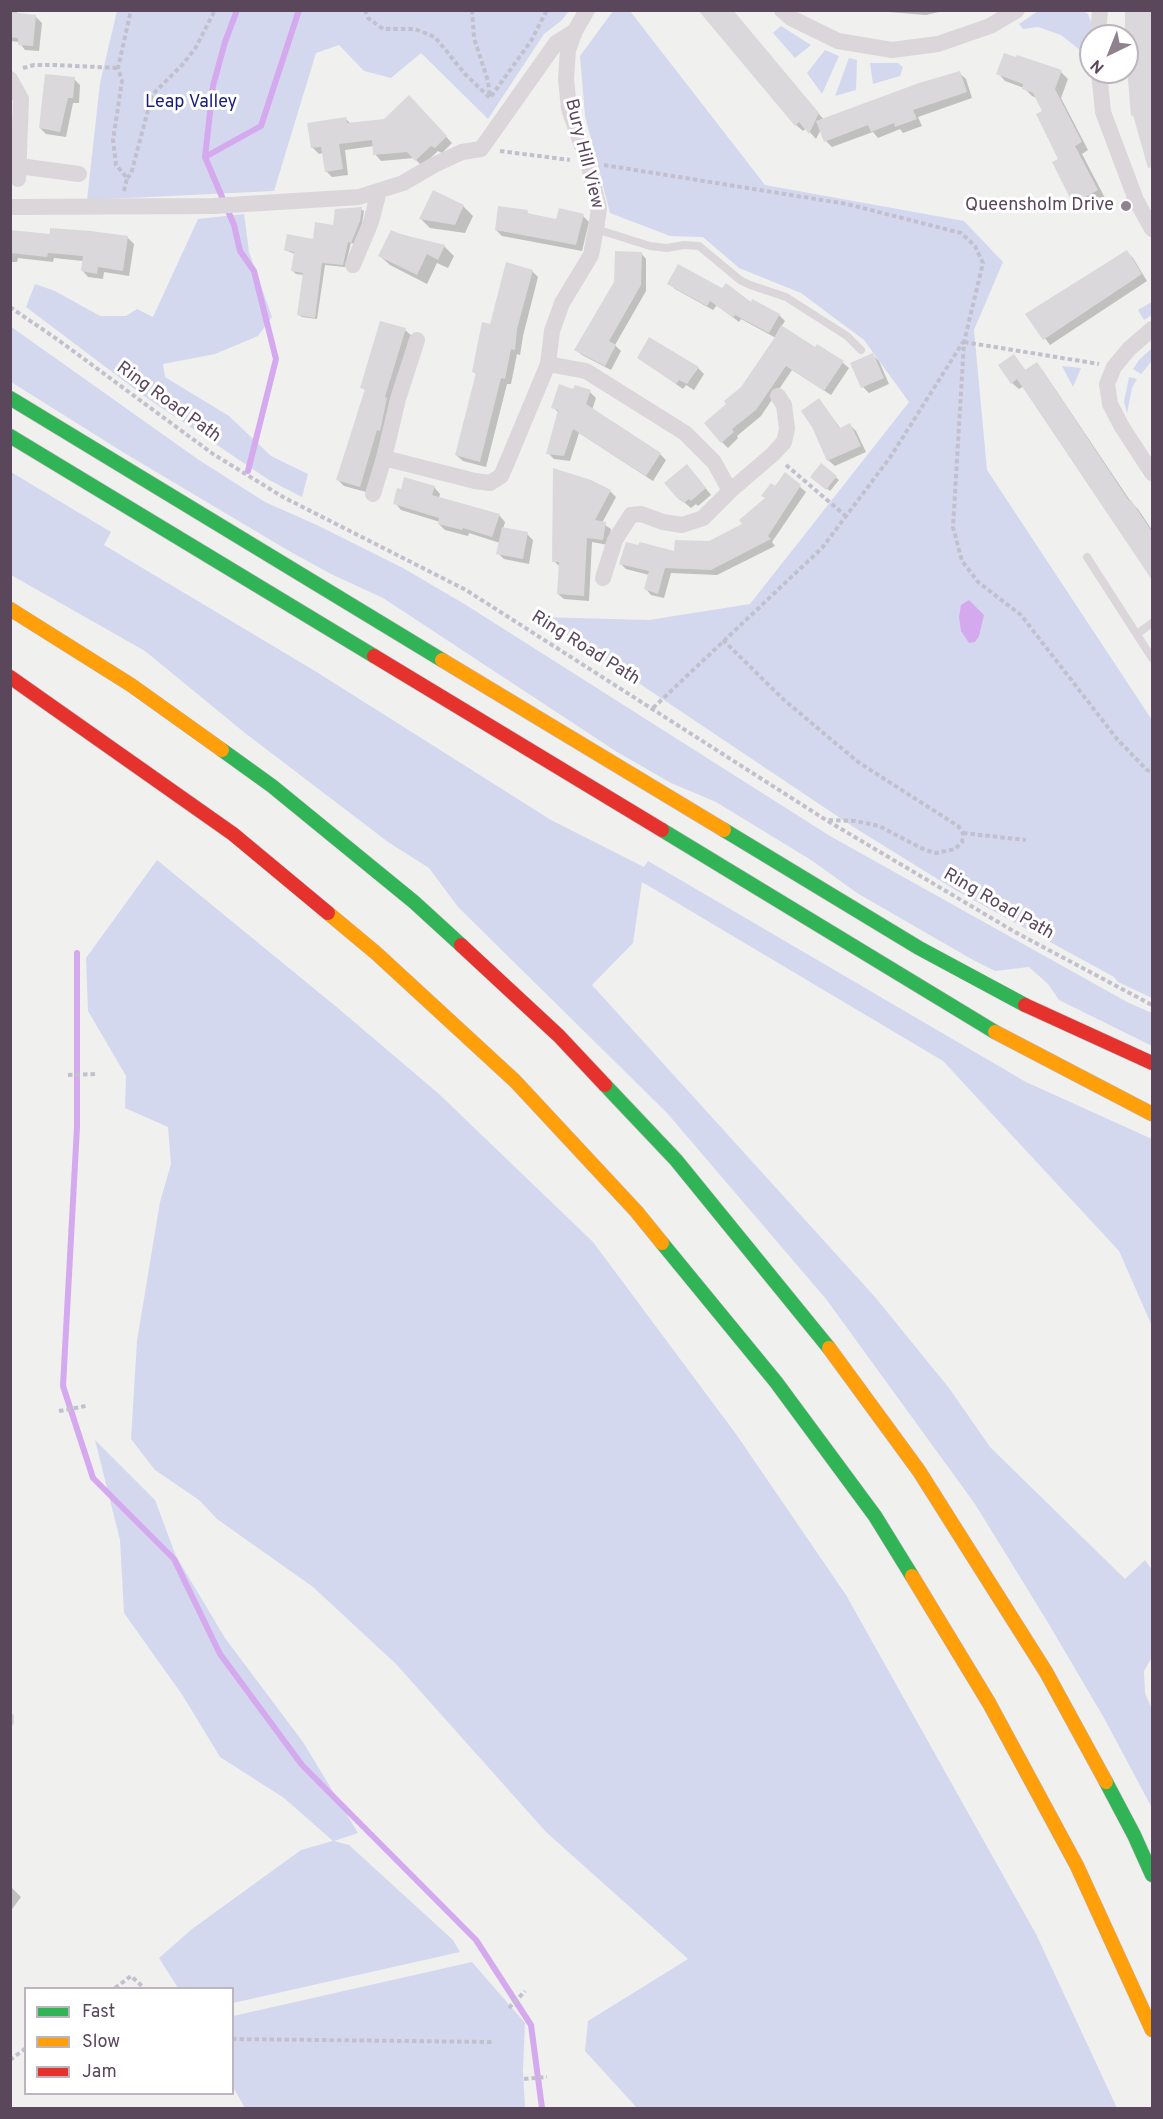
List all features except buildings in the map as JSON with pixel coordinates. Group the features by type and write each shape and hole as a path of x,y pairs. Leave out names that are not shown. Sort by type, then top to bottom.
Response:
{"highway":[{"path":"10,398 919,948 1024,1004 1152,1063"},
{"path":"10,436 987,1028 1152,1114"},
{"path":"10,609 131,685 272,786 405,895 559,1036 676,1160 824,1341 919,1471 1046,1672 1134,1836 1152,1875"},
{"path":"10,676 233,834 376,953 515,1081 636,1211 776,1382 875,1516 989,1703 1077,1866 1152,2030"}],"street":[{"name":"Bury Hill View","path":"384,458 475,481 490,483 501,476 548,364 552,331 562,303 591,255 596,229 599,208 588,163 569,109 566,79 568,50 586,10"},
{"path":"782,10 791,18 838,41 892,50 938,44 990,26 1017,10"},
{"path":"10,207 214,206 359,197 379,191 403,183 462,152 481,149 556,43 575,31"},
{"path":"14,74 21,99 19,173 79,174"},
{"path":"1100,84 1103,112 1136,200 1152,229"},
{"path":"353,265 371,222 379,191"},
{"path":"1152,329 1129,349 1114,367 1107,384 1110,404 1152,473"},
{"path":"373,494 398,399 417,340"},
{"path":"548,364 586,371 686,433 714,462 730,491"},
{"path":"603,578 615,540 631,515 641,514 663,522 682,525 703,518 773,454 784,442 787,429 784,405 778,396"}],"lane":[{"path":"596,229 650,246 667,248 684,245 699,246 740,280 786,297 847,336 861,350"},
{"path":"1087,556 1152,658"},
{"path":"1137,634 1152,622"},
{"path":"10,1717 10,1722"}],"path":[{"path":"127,178 116,165 113,140 122,81 118,68 131,10"},
{"path":"120,207 152,95 184,63 196,47 215,10"},
{"path":"365,10 368,18 383,28 415,29 435,37 465,74 490,98"},
{"path":"472,10 474,38 488,81 497,126"},
{"path":"490,98 531,41 547,10"},
{"path":"14,74 34,65 118,68"},
{"path":"481,149 588,163 847,204 961,233 975,246 983,263 964,342 953,527 962,561 978,582 1021,615 1117,739 1152,772"},
{"name":"Ring Road Path","path":"10,307 223,460 283,497 466,590 826,820 1015,932 1152,1005"},
{"path":"964,342 1114,367"},
{"path":"653,708 822,548 891,456 964,342"},
{"path":"773,454 847,517"},
{"path":"723,640 783,699 850,755 878,776 958,826 963,833 962,842 955,849 936,853 925,850 879,826 855,821 826,820"},
{"path":"963,833 1026,840"},
{"path":"68,1075 96,1074"},
{"path":"59,1411 86,1406"},
{"path":"117,1987 131,1976 142,1987"},
{"path":"509,2008 525,1991"},
{"path":"234,2038 492,2042"},
{"path":"10,2060 24,2050"},
{"path":"524,2079 547,2078"}],"green space":[{"name":"Leap Valley","path":"117,11 569,11 562,20 544,34 488,119 421,53 391,78 364,71 339,45 316,53 274,191 87,200 100,83"},
{"path":"613,11 630,11 765,185 964,221 1003,262 974,330 987,470 1152,720 1152,998 1118,982 1114,977 957,891 855,828 540,617 649,620 750,604 909,402 864,340 801,293 739,268 703,237 670,236 610,213 585,116 580,56"},
{"path":"1038,11 1084,11 1091,22 1091,24 1079,24 1079,49 1061,35 1038,27 1023,29 1019,24"},
{"path":"781,26 811,45 795,58 773,33"},
{"path":"825,50 839,56 822,94 807,73"},
{"path":"849,58 857,60 856,90 835,96"},
{"path":"870,63 898,63 903,67 900,76 873,84"},
{"path":"244,214 249,252 272,317 258,336 215,354 163,364 165,377 229,416 271,456 308,474 302,497 269,480 144,396 26,307 35,284 55,291 100,316 126,316 137,309 153,317 198,219"},
{"path":"1152,302 1152,315 1144,320 1138,310"},
{"path":"10,326 199,460 265,502 403,568 466,605 830,836 1127,1002 1152,1013 1152,1046 1059,1000 1048,984 1029,967 995,971 857,893 811,860 716,802 671,783 617,752 383,598 289,551 11,382"},
{"path":"1152,348 1152,361 1141,374 1133,369 1139,360"},
{"path":"1062,366 1081,368 1073,387"},
{"path":"1129,377 1137,379 1132,388 1127,413 1124,402"},
{"path":"11,472 111,532 104,545 315,671 551,820 644,867 648,861 1026,1082 1152,1139 1152,1326 1119,1251 943,1061 642,882 633,943 592,985 875,1297 949,1388 990,1447 1125,1579 1145,1560 1152,1570 1152,1657 1144,1671 1145,1693 1152,1709 1152,1808 1104,1718 975,1504 826,1299 667,1113 458,907 429,868 388,842 245,733 145,651 11,575"},
{"path":"157,860 439,1094 593,1242 736,1434 846,1595 1036,1934 1117,2108 637,2108 585,2051 588,2021 688,1959 546,1832 396,1664 313,1587 217,1519 199,1500 155,1470 131,1439 137,1341 160,1202 171,1164 168,1127 125,1108 126,1076 88,1011 86,958"},
{"path":"95,1440 155,1500 176,1556 225,1638 303,1742 358,1833 334,1841 349,1845 453,1940 460,1952 234,2003 234,1987 177,1987 159,1958 192,1929 301,1850 333,1841 284,1798 220,1757 183,1696 124,1613 120,1540"},
{"path":"472,1962 525,2023 523,2071 525,2108 245,2108 234,2089 234,2016"}],"shaded area":[{"path":"969,600 984,615 979,636 975,642 969,643 961,631 959,617 961,605"}],"waterway":[{"path":"237,10 225,42 213,86 205,157 234,225 240,251 254,271 276,359 248,471"},
{"path":"205,157 261,126 299,10"},
{"path":"77,953 77,1127 63,1386 93,1478 174,1559 220,1654 302,1765 476,1940 531,2025 542,2108"}],"traffic: fast":[{"path":"10,398 442,660"},
{"path":"10,436 374,656"},
{"path":"222,750 272,786 414,902 461,945"},
{"path":"662,830 995,1032"},
{"path":"724,830 919,948 1025,1005"},
{"path":"605,1085 676,1160 829,1348"},
{"path":"662,1243 776,1382 875,1516 912,1576"},
{"path":"1106,1782 1152,1875"}],"traffic: slow":[{"path":"10,609 131,685 222,750"},
{"path":"442,660 724,830"},
{"path":"328,913 376,953 515,1081 636,1211 662,1243"},
{"path":"995,1032 1152,1114"},
{"path":"829,1348 919,1471 1046,1672 1106,1782"},
{"path":"912,1576 989,1703 1077,1866 1152,2030"}],"traffic: jam":[{"path":"374,656 662,830"},
{"path":"10,677 233,834 328,913"},
{"path":"461,945 559,1036 605,1085"},
{"path":"1025,1005 1152,1063"}],"place":[{"name":"Queensholm Drive","path":"1126,206"}]}
